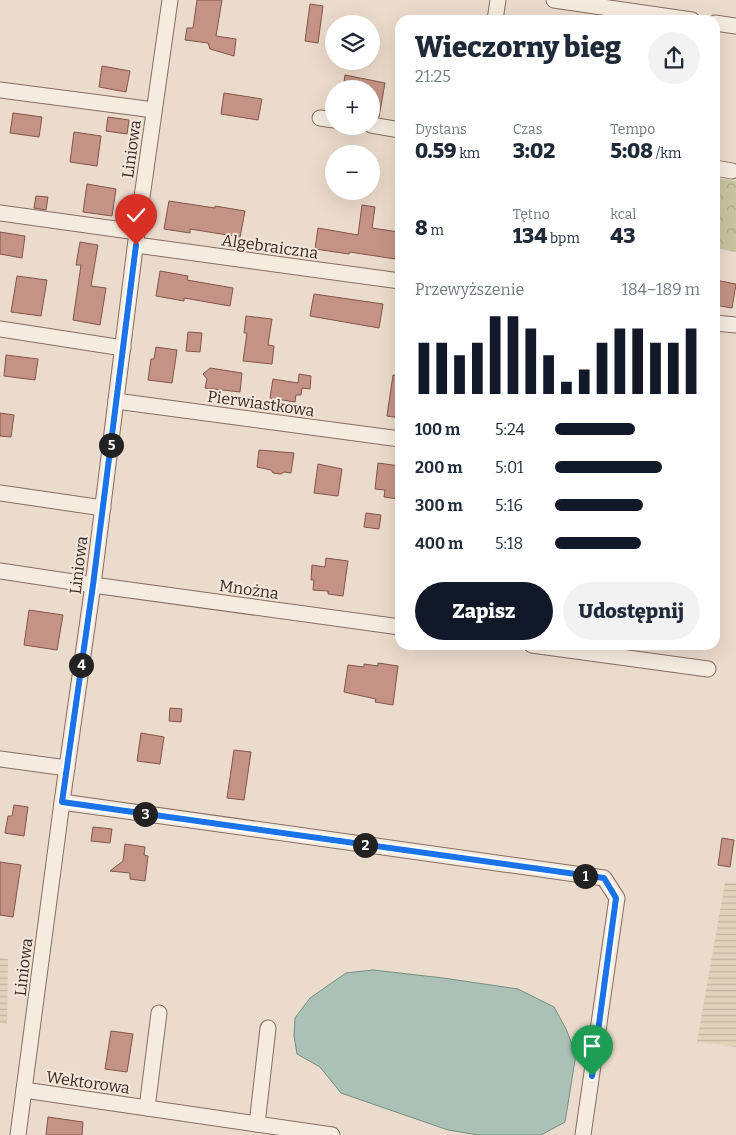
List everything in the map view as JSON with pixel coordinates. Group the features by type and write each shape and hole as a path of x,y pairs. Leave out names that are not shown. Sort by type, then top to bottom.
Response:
{"street":[{"name":"Liniowa","path":"18,1135 170,0"},
{"path":"496,15 498,0"},
{"path":"554,0 658,15"},
{"path":"720,24 736,26"},
{"path":"0,90 154,110"},
{"path":"380,127 395,129"},
{"path":"720,169 732,171"},
{"name":"Algebraiczna","path":"0,213 137,238 395,280"},
{"path":"720,323 736,325"},
{"path":"0,330 123,348"},
{"name":"Pierwiastkowa","path":"116,400 395,438"},
{"path":"0,493 103,508"},
{"name":"Mnożna","path":"0,570 93,585 395,626"},
{"path":"569,650 708,669"},
{"path":"0,759 67,768"},
{"path":"62,802 604,878 616,898 583,1135"},
{"name":"Wektorowa","path":"147,1108 159,1013"},
{"path":"257,1124 268,1028"},
{"name":"Wektorowa","path":"24,1090 332,1135"}],"shaded area":[{"path":"725,882 736,883 736,1047 697,1042"},
{"path":"0,958 8,959 7,1024 0,1023"},
{"path":"373,970 518,989 554,1007 566,1029 576,1054 565,1122 541,1135 479,1135 448,1130 341,1093 320,1067 297,1054 294,1036 295,1018 310,998 346,973"}],"green space":[{"path":"720,179 736,181 736,252 720,249"}],"building":[{"path":"197,0 222,0 216,36 236,39 234,56 210,49 208,43 185,40 187,28 193,28"},
{"path":"310,4 323,6 318,43 305,41"},
{"path":"102,66 130,71 126,92 99,87"},
{"path":"345,75 370,80 344,80"},
{"path":"380,82 385,83 380,111"},
{"path":"224,93 262,99 258,120 221,114"},
{"path":"13,113 42,117 39,137 10,133"},
{"path":"108,117 129,120 127,134 106,131"},
{"path":"74,132 101,136 97,166 70,162"},
{"path":"87,184 116,189 112,216 83,212"},
{"path":"36,196 48,197 46,210 34,208"},
{"path":"169,201 245,211 240,237 190,229 190,233 164,229"},
{"path":"362,205 375,207 372,228 395,231 395,259 315,249 318,228 358,235"},
{"path":"0,232 25,236 22,258 0,254"},
{"path":"80,242 98,245 91,286 106,288 100,325 73,320 81,265 76,265"},
{"path":"160,271 188,276 187,280 233,288 230,306 184,298 184,301 156,296"},
{"path":"17,276 47,280 41,316 11,312"},
{"path":"720,281 736,284 732,308 720,306"},
{"path":"314,294 383,304 379,328 310,316"},
{"path":"246,316 272,319 268,345 274,346 272,364 243,361 247,333 244,333"},
{"path":"188,332 202,333 200,352 186,351"},
{"path":"156,347 177,350 172,383 148,380 151,359 154,359"},
{"path":"6,355 38,359 35,380 4,376"},
{"path":"210,368 242,373 240,392 205,388 207,379 203,374"},
{"path":"299,374 311,376 310,389 302,388 301,395 296,395 295,402 270,398 273,379 298,383"},
{"path":"393,375 395,375 395,417 387,416"},
{"path":"0,413 14,415 11,437 0,436"},
{"path":"259,450 294,453 291,473 273,473 271,470 257,467"},
{"path":"378,463 395,465 395,498 384,497 385,490 375,489"},
{"path":"318,464 342,469 338,496 314,493"},
{"path":"366,513 381,515 379,529 364,527"},
{"path":"326,558 348,561 343,596 328,594 328,591 313,590 314,580 311,580 312,565 325,567"},
{"path":"29,610 63,615 57,650 24,645"},
{"path":"378,663 398,666 393,705 375,702 376,699 344,692 348,665 364,667 364,664 378,666"},
{"path":"170,708 182,709 181,722 169,721"},
{"path":"141,733 164,737 160,764 137,761"},
{"path":"234,750 251,752 244,800 227,798"},
{"path":"14,805 28,807 24,836 5,833 8,816 12,816"},
{"path":"93,827 112,829 110,843 91,841"},
{"path":"722,838 734,840 730,867 718,865"},
{"path":"125,844 145,847 144,855 148,856 145,881 130,879 130,873 110,871 123,861"},
{"path":"0,862 21,865 13,917 0,915"},
{"path":"111,1031 133,1034 127,1072 105,1069"},
{"path":"48,1117 83,1122 82,1135 46,1135"}],"route":[{"path":"136,245 93,585 62,802 604,878 616,898 592,1076"}]}
